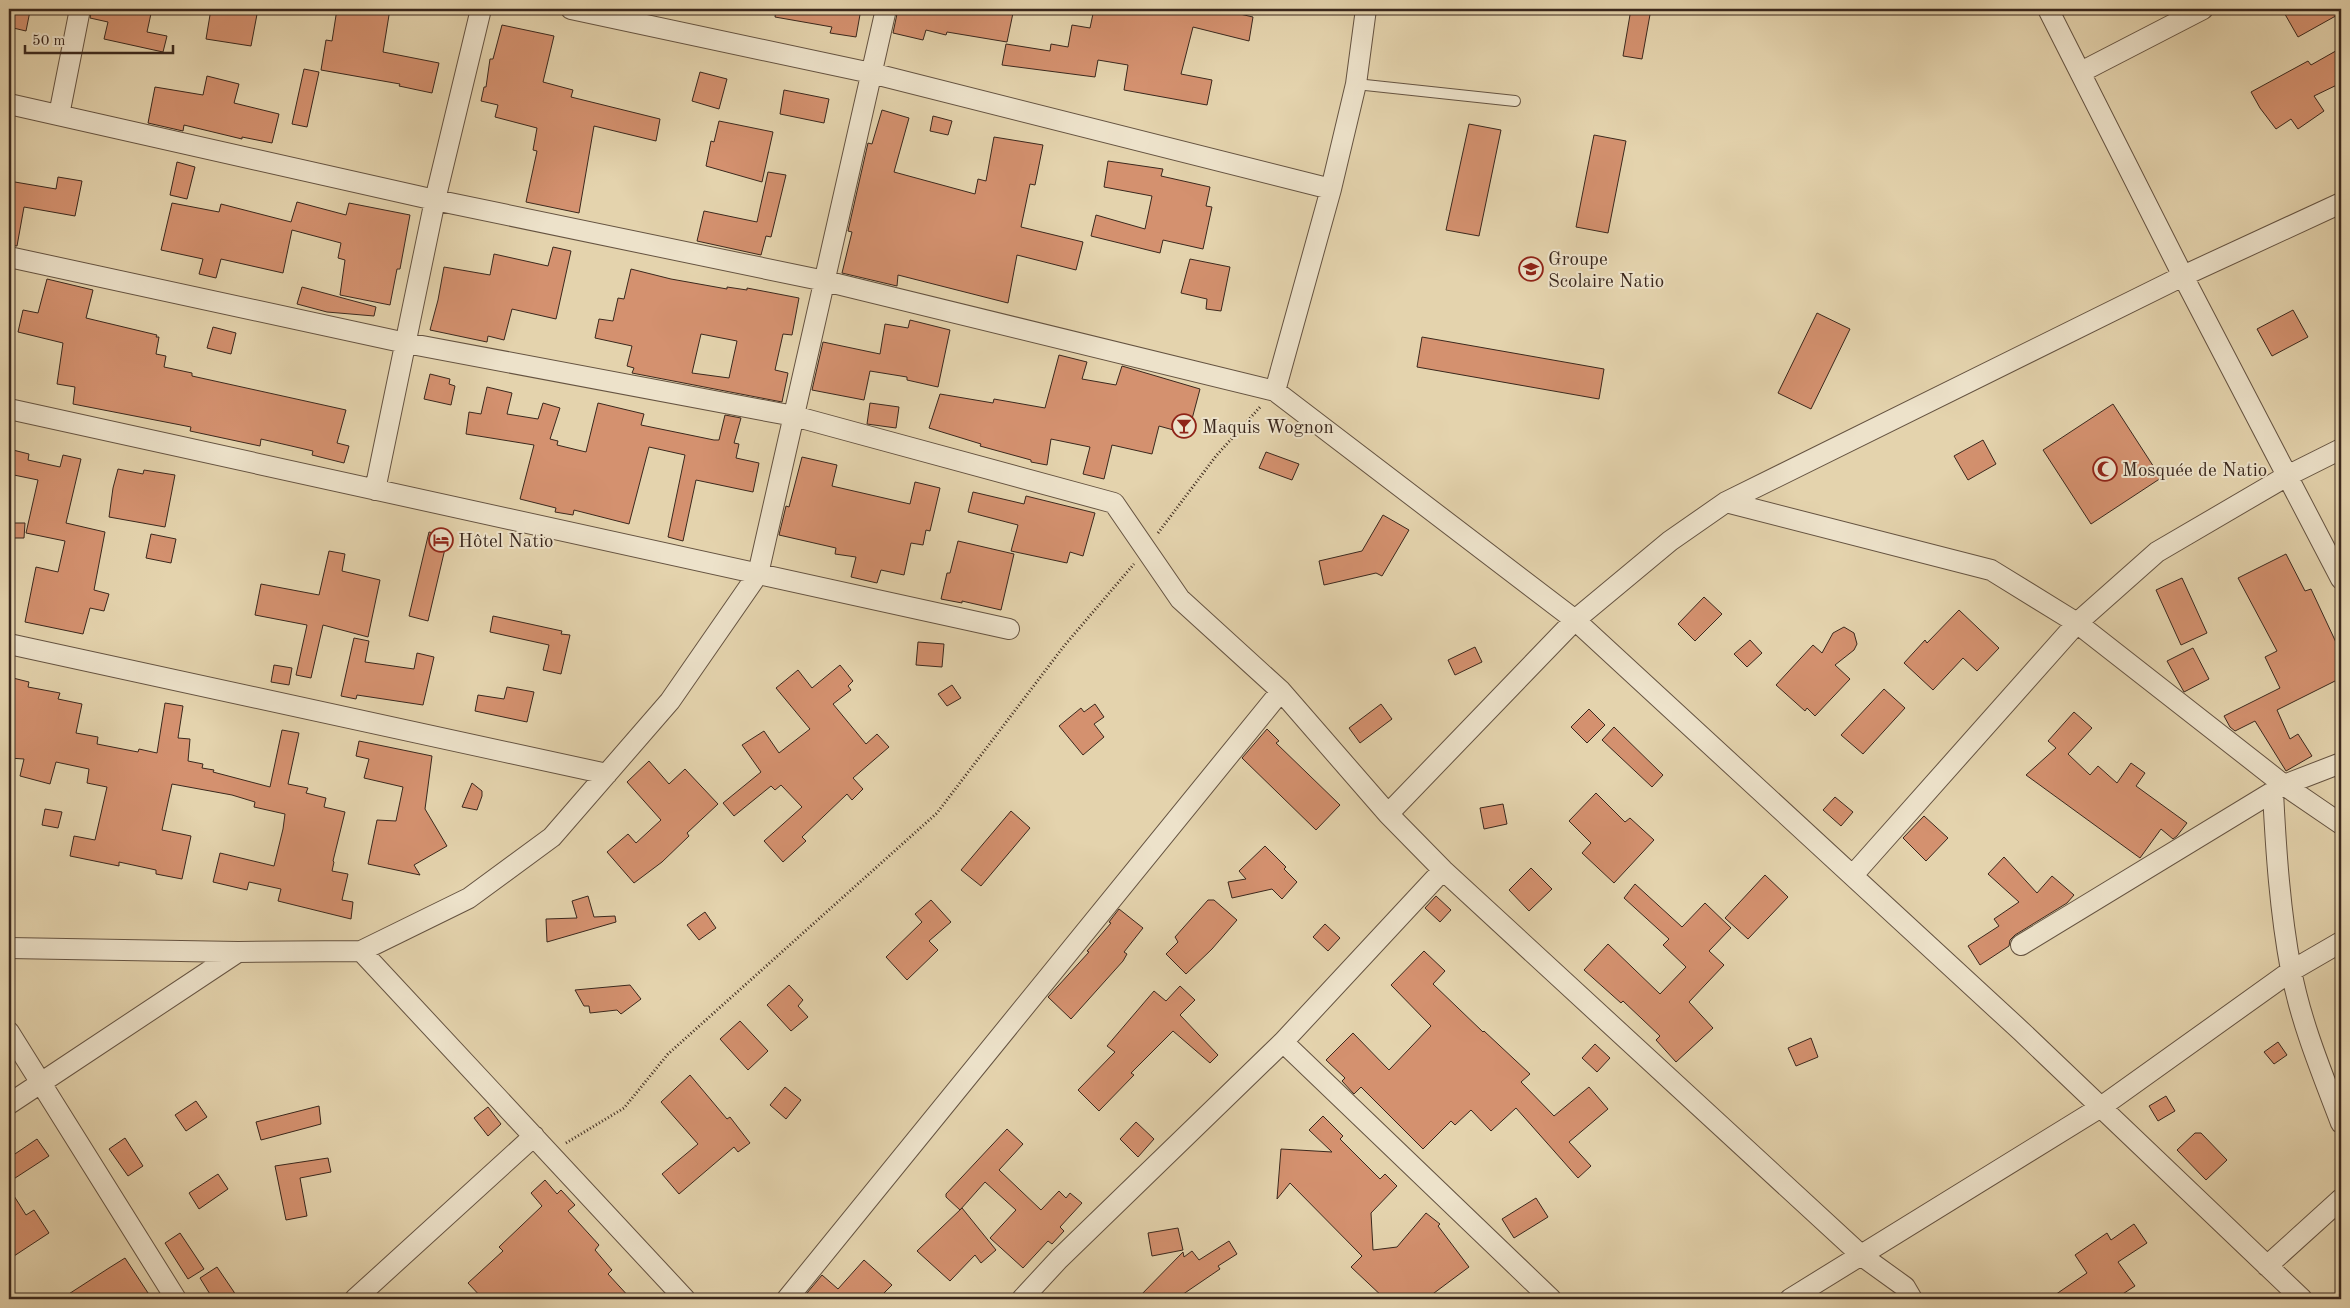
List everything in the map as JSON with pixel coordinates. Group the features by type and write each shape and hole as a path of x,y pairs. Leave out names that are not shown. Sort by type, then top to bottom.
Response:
{"street":[{"path":"59,115 80,9"},
{"path":"375,490 435,200 480,9"},
{"path":"571,9 871,74 1332,189"},
{"path":"9,948 238,952 361,951 469,898 552,837 670,701 758,574 886,9"},
{"path":"1275,391 1332,189 1356,84 1366,9"},
{"path":"2048,9 2183,276 2341,579"},
{"path":"2080,72 2203,9"},
{"path":"9,104 435,200 825,281 1275,391 1575,620 1853,875 2101,1107 2302,1299"},
{"path":"1388,814 1575,620 1670,540 1726,502 2183,276 2341,203"},
{"path":"9,257 406,343 794,416 1114,502 1180,599 1281,691 1388,814 1443,870 1862,1256 1905,1287 1912,1299"},
{"path":"9,409 1009,629"},
{"path":"1853,875 2077,623 2157,552 2287,476 2341,449"},
{"path":"1726,502 1990,570 2077,623 2279,788 2341,824"},
{"path":"9,644 607,774"},
{"path":"787,1299 1281,691"},
{"path":"2021,945 2279,788 2341,763"},
{"path":"2279,788 2276,865 2291,972 2308,1035 2341,1123"},
{"path":"1022,1299 1059,1259 1283,1042 1443,870"},
{"path":"1790,1299 2101,1107 2291,972 2341,942"},
{"path":"361,951 685,1299"},
{"path":"9,1104 238,952"},
{"path":"9,1032 176,1299"},
{"path":"1283,1042 1551,1299"},
{"path":"355,1299 534,1136"},
{"path":"2268,1266 2341,1199"}],"lane":[{"path":"1356,84 1514,101"}],"path":[{"path":"550,1152 624,1108 668,1054 937,813 1064,646 1146,550 1216,456 1275,391"}],"building":[{"path":"9,9 30,11 26,31 9,27"},
{"path":"92,9 152,9 147,32 167,36 163,52 104,39 108,22 90,18"},
{"path":"211,9 258,9 251,46 206,39"},
{"path":"337,9 390,9 383,52 439,63 432,93 399,86 400,84 321,70 326,40 332,41"},
{"path":"776,9 861,9 856,37 830,33 832,27 775,17"},
{"path":"898,9 989,9 1013,13 1007,42 947,32 946,35 926,30 923,40 893,33"},
{"path":"1094,9 1218,9 1253,17 1249,41 1193,27 1181,74 1212,80 1207,105 1124,90 1128,65 1098,60 1095,77 1002,65 1006,44 1050,51 1051,44 1068,47 1072,25 1090,28"},
{"path":"1631,9 1651,9 1642,59 1623,56"},
{"path":"2282,9 2341,9 2341,13 2298,37"},
{"path":"502,25 554,36 543,82 573,90 571,97 660,119 656,141 594,126 579,213 526,202 537,151 533,150 537,128 495,117 498,105 481,101 484,87 486,87 490,59 493,59"},
{"path":"2341,48 2341,83 2314,96 2324,111 2298,129 2291,119 2276,129 2260,108 2251,92 2308,61 2311,65"},
{"path":"304,69 319,72 307,127 292,124"},
{"path":"700,72 727,79 719,109 692,101"},
{"path":"207,76 239,84 234,103 279,114 272,143 242,137 242,139 184,125 183,131 148,123 155,87 203,95"},
{"path":"784,90 829,99 824,123 780,114"},
{"path":"882,110 909,118 894,172 975,194 978,179 986,181 994,137 1043,145 1035,185 1030,184 1021,227 1083,242 1076,270 1017,255 1008,303 898,275 897,286 842,273 852,232 848,231 868,143 872,144"},
{"path":"933,116 952,121 948,135 930,131"},
{"path":"719,121 773,132 762,182 706,166 711,141 714,142"},
{"path":"1469,124 1501,130 1479,236 1446,230"},
{"path":"1594,135 1626,141 1608,233 1576,227"},
{"path":"1108,161 1163,169 1161,176 1210,187 1206,206 1212,207 1203,249 1163,240 1160,253 1091,236 1096,215 1145,229 1152,196 1104,187"},
{"path":"177,162 195,167 187,199 170,195"},
{"path":"768,172 786,175 771,237 766,236 761,255 697,241 704,211 757,222"},
{"path":"58,177 82,181 75,216 24,207 17,246 9,245 9,181 56,189"},
{"path":"297,202 346,215 349,203 410,215 400,269 397,269 390,305 340,295 345,260 338,258 341,243 292,230 283,273 221,259 216,278 199,274 203,259 161,250 172,203 219,212 221,204 291,222"},
{"path":"553,247 571,251 556,319 512,309 504,340 488,336 487,342 430,330 444,267 490,275 494,254 548,266"},
{"path":"1190,259 1230,267 1221,311 1206,309 1207,299 1181,293"},
{"path":"631,269 671,279 727,289 727,287 747,290 747,288 799,298 792,335 783,334 775,370 788,373 782,402 632,373 634,368 627,366 632,346 595,338 599,319 613,321 618,298 624,299","holes":["701,334 737,341 729,378 692,373"]},
{"path":"47,279 93,290 86,318 157,335 156,337 159,337 156,354 166,356 164,367 192,373 192,376 346,410 337,443 349,446 344,463 312,455 313,451 261,439 260,446 190,431 191,427 73,404 75,387 57,384 63,343 18,332 23,310 38,313"},
{"path":"302,287 376,307 374,316 327,312 297,304"},
{"path":"2293,310 2308,337 2272,356 2257,329"},
{"path":"1817,313 1850,329 1811,409 1778,393"},
{"path":"910,320 950,330 938,387 907,380 907,377 870,371 864,400 812,390 823,342 880,354 885,324 908,328"},
{"path":"213,327 236,333 231,354 207,348"},
{"path":"1422,337 1604,369 1599,399 1417,367"},
{"path":"1059,355 1087,362 1082,379 1116,385 1122,366 1200,389 1188,434 1159,426 1152,454 1112,445 1104,479 1083,474 1090,447 1051,439 1047,465 1031,462 1031,460 980,446 981,444 929,428 940,394 993,403 994,399 1045,408"},
{"path":"430,374 450,379 449,384 455,386 451,405 424,399"},
{"path":"487,387 512,393 507,414 538,419 543,403 560,408 550,439 558,441 557,445 586,452 598,403 644,414 641,425 714,440 719,440 725,415 741,418 734,443 739,444 736,458 759,463 753,492 696,480 683,541 668,537 685,455 649,447 629,524 574,510 573,515 555,512 556,508 520,499 534,445 466,434 469,412 481,414"},
{"path":"870,403 899,407 896,428 867,424"},
{"path":"2113,404 2161,478 2091,524 2043,450"},
{"path":"1983,440 1996,464 1968,480 1954,456"},
{"path":"9,449 29,454 28,460 60,467 63,455 81,459 66,523 105,532 94,590 109,594 104,611 90,608 83,634 25,622 36,567 58,572 65,541 26,533 38,480 9,474"},
{"path":"1266,452 1299,464 1292,480 1259,468"},
{"path":"802,457 837,465 832,486 910,504 915,482 940,488 930,531 926,530 923,545 911,543 904,575 881,570 877,583 851,577 856,557 835,554 836,548 779,535 786,506 789,507"},
{"path":"118,469 143,474 144,470 175,475 165,527 109,517"},
{"path":"973,492 1024,504 1026,496 1095,513 1083,556 1070,552 1067,563 1011,551 1018,525 968,512"},
{"path":"1383,515 1409,530 1382,576 1376,573 1324,585 1319,561 1362,551"},
{"path":"9,523 25,523 24,538 9,538"},
{"path":"429,532 448,536 428,621 409,616"},
{"path":"151,534 176,539 171,563 146,558"},
{"path":"958,541 1014,554 1001,610 962,601 962,603 941,599 947,573 950,573"},
{"path":"329,551 345,554 342,571 380,580 368,637 323,625 311,678 296,675 307,625 255,615 261,584 319,595"},
{"path":"2286,554 2305,591 2311,589 2341,653 2341,678 2277,710 2290,739 2298,734 2312,756 2286,771 2255,721 2235,731 2230,727 2224,716 2280,688 2265,657 2277,651 2238,578"},
{"path":"2182,578 2207,633 2181,645 2156,590"},
{"path":"1704,597 1722,614 1695,641 1678,624"},
{"path":"1959,610 1999,648 1977,671 1963,658 1933,690 1904,663 1925,640 1927,643"},
{"path":"493,616 562,631 561,634 570,635 561,674 543,670 549,645 490,632"},
{"path":"1844,627 1854,633 1857,644 1854,650 1835,665 1850,679 1815,716 1807,708 1805,711 1776,685 1813,645 1822,653 1833,633"},
{"path":"354,638 369,641 365,662 414,669 417,653 434,657 423,705 357,695 356,699 341,696"},
{"path":"1750,640 1762,653 1747,667 1734,654"},
{"path":"918,642 944,644 942,667 916,665"},
{"path":"1475,647 1482,662 1455,675 1448,660"},
{"path":"2193,648 2209,679 2184,692 2167,661"},
{"path":"274,665 292,668 289,685 271,682"},
{"path":"840,665 853,681 848,686 851,690 833,704 866,744 877,734 889,747 853,778 863,789 852,800 847,794 802,837 806,841 783,862 764,841 802,807 781,785 775,790 771,786 734,816 723,803 761,772 742,745 764,731 779,753 810,729 776,688 798,670 812,688"},
{"path":"9,677 29,682 28,687 60,693 58,699 82,704 76,733 98,737 97,744 138,752 139,749 157,753 165,703 183,706 178,738 190,739 188,761 203,764 202,768 214,770 213,772 270,787 282,730 299,733 288,784 308,788 306,793 326,798 324,807 345,812 332,871 348,874 342,900 353,902 351,919 278,901 281,889 249,882 247,890 213,882 220,853 274,866 283,829 285,814 254,807 255,802 232,795 172,784 162,830 191,836 182,879 156,874 156,870 119,862 119,866 70,856 74,836 95,840 107,787 87,783 89,769 56,762 50,784 20,776 24,759 9,758"},
{"path":"952,685 961,698 947,706 938,694"},
{"path":"507,687 534,692 527,722 475,711 478,695 504,699"},
{"path":"1884,689 1905,708 1863,754 1841,735"},
{"path":"1095,704 1104,717 1094,724 1104,737 1083,755 1059,726 1081,708 1084,712"},
{"path":"1381,704 1392,719 1360,743 1349,728"},
{"path":"1589,709 1605,725 1587,743 1571,727"},
{"path":"2074,712 2092,728 2068,754 2090,775 2098,766 2117,783 2131,763 2145,773 2136,786 2187,823 2177,836 2173,839 2161,829 2140,858 2026,775 2056,748 2048,741"},
{"path":"1614,727 1663,775 1652,787 1602,740"},
{"path":"1267,729 1279,741 1276,743 1340,805 1316,830 1242,758"},
{"path":"359,741 432,756 425,809 447,846 414,865 420,875 368,864 377,820 396,821 403,787 364,778 369,759 356,756"},
{"path":"649,761 669,784 685,769 718,804 687,833 689,836 662,862 634,883 607,852 628,834 636,843 661,820 627,782"},
{"path":"472,783 482,791 477,810 462,807"},
{"path":"1596,793 1625,822 1630,818 1654,840 1614,883 1582,853 1591,843 1569,821"},
{"path":"1835,797 1853,812 1841,826 1823,810"},
{"path":"1503,804 1507,824 1484,829 1480,808"},
{"path":"45,809 62,812 58,828 42,825"},
{"path":"1011,811 1030,828 981,886 961,870"},
{"path":"1924,816 1948,838 1926,861 1903,838"},
{"path":"1265,846 1286,867 1284,869 1297,882 1282,899 1272,889 1232,898 1228,882 1246,879 1239,871"},
{"path":"2004,857 2037,893 2052,876 2074,895 2067,903 2015,935 2010,940 2009,946 1980,965 1968,946 1999,926 1994,919 2019,902 1988,874"},
{"path":"1531,868 1552,889 1529,911 1509,890"},
{"path":"1765,875 1788,897 1748,939 1725,918"},
{"path":"1635,884 1682,927 1705,903 1731,928 1709,951 1724,965 1689,1002 1713,1028 1676,1062 1656,1040 1660,1036 1623,1001 1621,1003 1584,970 1608,944 1660,994 1686,967 1663,945 1669,939 1624,898"},
{"path":"588,896 594,917 615,916 616,922 547,942 546,919 577,918 572,901"},
{"path":"1436,896 1451,910 1440,922 1425,908"},
{"path":"931,900 951,922 929,941 938,950 907,980 886,957 922,922 915,914"},
{"path":"1208,900 1214,900 1237,920 1212,949 1186,974 1166,954 1178,942 1175,937"},
{"path":"1119,909 1143,928 1124,952 1127,954 1123,961 1071,1019 1048,997 1089,952 1087,951 1111,923 1109,922"},
{"path":"705,912 716,928 699,940 687,925"},
{"path":"1325,924 1340,938 1328,951 1313,937"},
{"path":"1424,951 1445,971 1433,984 1530,1074 1521,1082 1554,1116 1589,1087 1608,1109 1569,1142 1591,1166 1578,1178 1516,1108 1491,1131 1471,1110 1455,1125 1451,1121 1423,1149 1361,1087 1354,1094 1342,1081 1345,1078 1326,1060 1353,1033 1389,1070 1431,1026 1391,985"},
{"path":"630,985 641,999 621,1014 617,1010 590,1013 589,1006 584,1006 575,990"},
{"path":"789,985 803,1000 798,1006 808,1017 791,1031 767,1005"},
{"path":"1180,986 1195,1000 1180,1015 1218,1055 1210,1063 1173,1031 1131,1073 1134,1075 1099,1111 1078,1090 1115,1052 1107,1046 1154,991 1166,1001"},
{"path":"740,1021 768,1051 748,1070 720,1039"},
{"path":"1811,1038 1818,1057 1796,1066 1788,1048"},
{"path":"2278,1042 2287,1055 2274,1064 2264,1052"},
{"path":"1595,1044 1610,1058 1597,1072 1582,1058"},
{"path":"690,1075 727,1119 730,1117 750,1143 738,1152 734,1147 679,1194 662,1174 698,1144 661,1102"},
{"path":"785,1087 801,1100 786,1119 770,1105"},
{"path":"2166,1096 2175,1111 2158,1121 2149,1106"},
{"path":"196,1101 207,1117 186,1131 175,1115"},
{"path":"319,1106 321,1124 261,1140 256,1122"},
{"path":"488,1107 501,1124 488,1136 474,1118"},
{"path":"1323,1116 1343,1136 1340,1139 1380,1179 1385,1174 1397,1186 1371,1213 1373,1250 1397,1247 1426,1213 1440,1224 1438,1226 1469,1267 1426,1299 1385,1299 1351,1267 1362,1256 1290,1183 1277,1199 1281,1149 1332,1152 1309,1130"},
{"path":"1136,1122 1154,1139 1138,1157 1120,1139"},
{"path":"1007,1129 1023,1144 999,1170 1041,1210 1059,1191 1066,1198 1070,1193 1082,1203 1060,1227 1064,1231 1052,1244 1048,1241 1023,1268 990,1238 1016,1210 985,1182 960,1210 946,1197 946,1194"},
{"path":"2195,1133 2201,1133 2227,1160 2206,1180 2177,1150"},
{"path":"125,1138 143,1166 128,1176 109,1149"},
{"path":"37,1139 49,1156 9,1182 9,1158"},
{"path":"328,1158 331,1172 300,1178 307,1216 286,1220 275,1166"},
{"path":"218,1174 228,1189 199,1209 189,1193"},
{"path":"545,1180 557,1194 561,1190 575,1205 568,1211 599,1245 595,1250 612,1270 608,1274 631,1299 483,1299 468,1283 503,1251 499,1247 542,1206 531,1193"},
{"path":"9,1188 26,1215 34,1210 49,1233 14,1256 9,1247"},
{"path":"1536,1198 1548,1217 1514,1238 1502,1219"},
{"path":"962,1208 996,1250 981,1263 975,1255 950,1281 917,1251"},
{"path":"2134,1224 2147,1243 2118,1262 2135,1286 2115,1299 2049,1299 2087,1273 2075,1255 2107,1233 2111,1240"},
{"path":"1178,1228 1183,1250 1152,1256 1148,1233"},
{"path":"180,1233 204,1269 188,1279 165,1243"},
{"path":"1229,1241 1237,1254 1218,1266 1220,1269 1176,1299 1137,1299 1183,1252 1184,1257 1192,1251 1199,1260"},
{"path":"125,1258 152,1299 61,1299 109,1268"},
{"path":"864,1260 892,1285 878,1299 802,1299 822,1275 838,1289"},
{"path":"217,1267 237,1299 213,1299 200,1278"}],"place":[{"name":"Groupe Scolaire Natio","path":"1531,269"},
{"name":"Maquis Wognon","path":"1184,426"},
{"name":"Mosquée de Natio","path":"2105,469"},
{"name":"Hôtel Natio","path":"441,540"}]}
